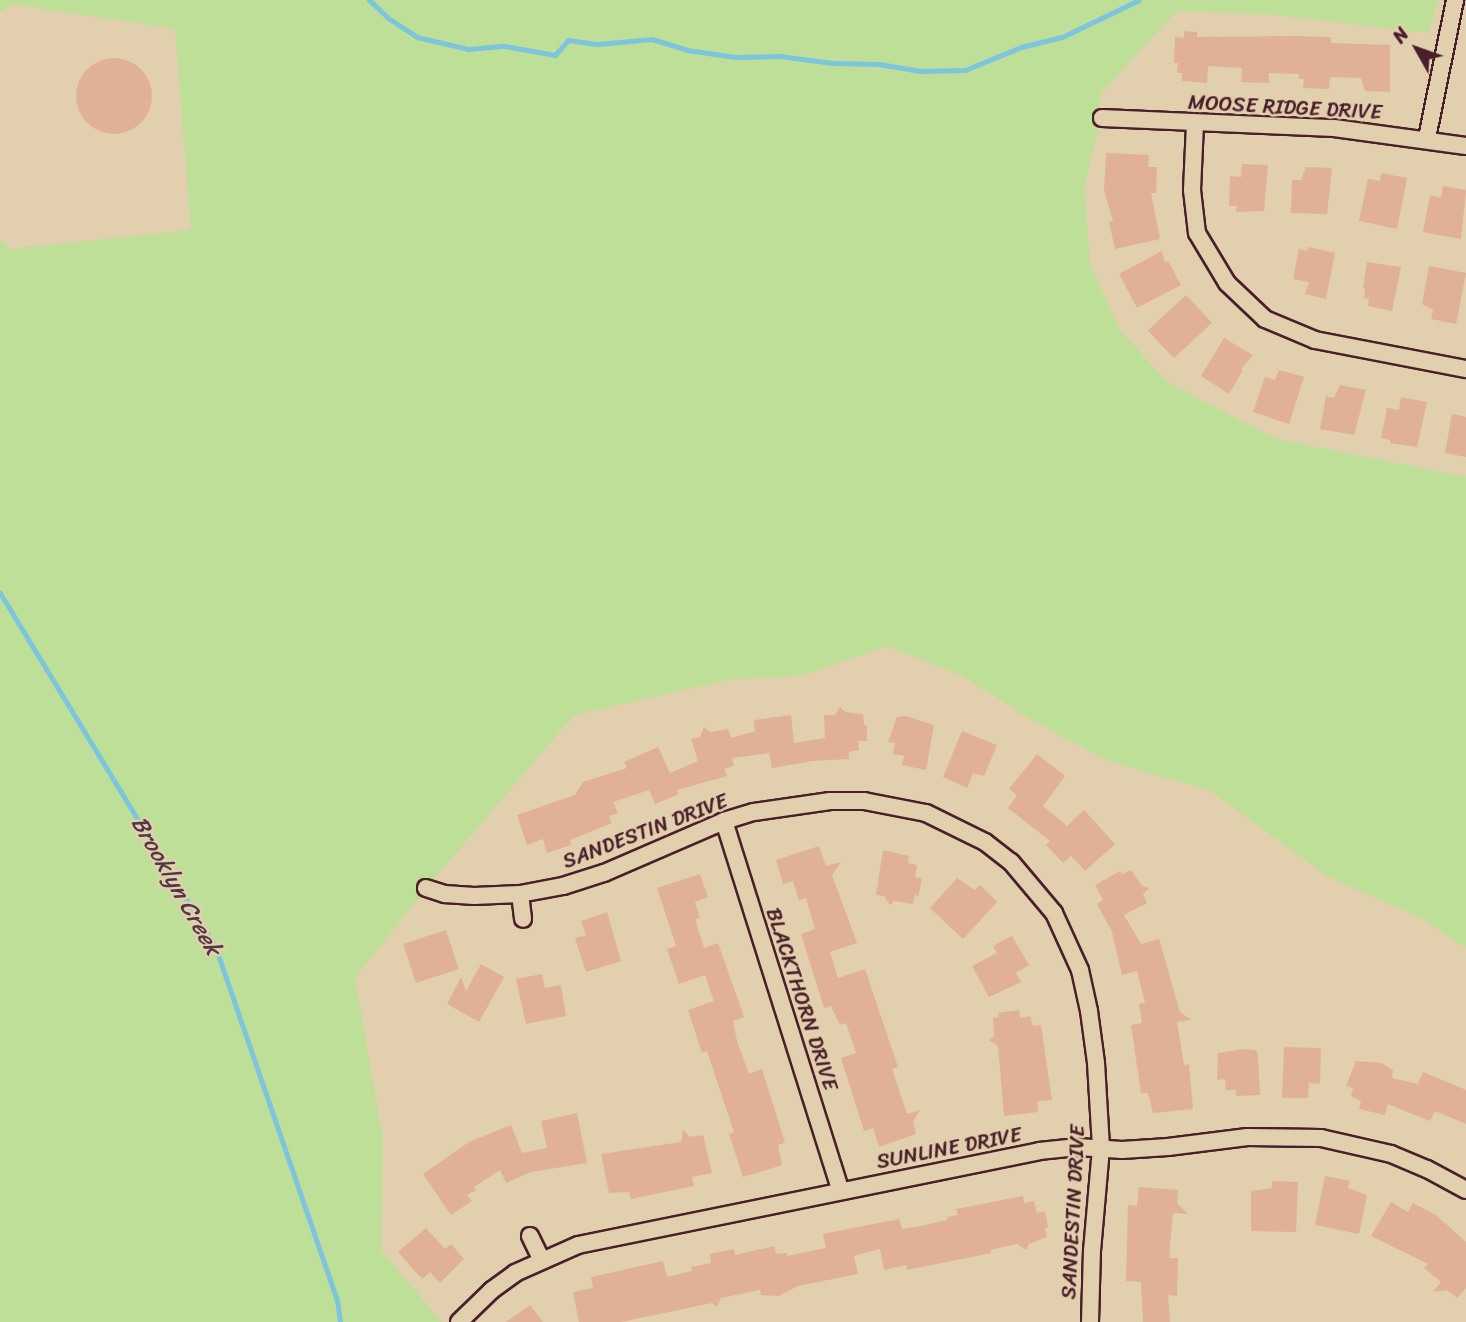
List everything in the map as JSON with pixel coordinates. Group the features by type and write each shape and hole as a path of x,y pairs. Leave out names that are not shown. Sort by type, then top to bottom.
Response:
{"street":[{"path":"1427,138 1455,0"},
{"name":"MOOSE RIDGE DRIVE","path":"1102,118 1334,128 1427,138 1466,146"},
{"path":"1195,124 1192,191 1197,233 1227,283 1265,319 1315,340 1466,369"},
{"name":"SANDESTIN DRIVE","path":"426,888 464,896 520,894 563,886 604,873 724,821 754,812 830,801 897,805 956,825 1011,862 1054,913 1080,970 1096,1063 1101,1148 1092,1250 1090,1322"},
{"name":"BLACKTHORN DRIVE","path":"724,821 841,1191"},
{"path":"520,894 523,919"},
{"name":"SUNLINE DRIVE","path":"459,1322 492,1290 541,1259 578,1245 1039,1151 1168,1147 1258,1136 1321,1138 1391,1154 1466,1190"},
{"path":"530,1236 541,1259"}],"green space":[{"path":"0,0 1438,0 1428,33 1276,15 1177,11 1100,94 1097,133 1084,187 1090,264 1120,330 1166,381 1276,439 1466,477 1466,948 1421,918 1327,876 1209,790 1111,762 1033,721 963,676 886,646 804,675 729,680 574,715 426,888 355,978 383,1140 381,1250 442,1322 0,1322 0,239 10,249 191,230 175,29 13,4 0,12"}],"building":[{"path":"1184,31 1197,32 1197,37 1331,37 1331,43 1390,45 1390,92 1365,91 1361,78 1330,77 1329,89 1303,88 1304,79 1299,79 1299,74 1269,73 1269,83 1241,82 1242,68 1208,66 1207,83 1182,81 1182,73 1177,73 1178,63 1174,63 1175,37 1184,38"},
{"path":"114,58 129,61 141,69 149,81 152,96 149,111 141,123 129,131 114,134 99,131 87,123 79,111 76,96 79,81 87,69 99,61"},
{"path":"1106,153 1149,155 1148,167 1157,167 1156,193 1151,193 1160,239 1115,249 1109,222 1113,221 1104,191"},
{"path":"1242,164 1268,165 1264,211 1236,212 1237,206 1229,206 1230,176 1241,177"},
{"path":"1306,167 1332,168 1327,214 1291,213 1292,180 1301,180"},
{"path":"1381,173 1407,178 1397,229 1359,221 1368,179 1380,181"},
{"path":"1443,186 1466,190 1461,239 1423,232 1430,195 1441,198"},
{"path":"1308,247 1335,253 1326,299 1305,294 1309,282 1293,279 1299,249 1307,251"},
{"path":"1162,251 1165,263 1168,261 1181,285 1137,308 1119,274"},
{"path":"1367,262 1401,267 1392,311 1368,306 1369,299 1364,298 1363,288"},
{"path":"1429,266 1466,273 1456,324 1431,319 1433,310 1422,304"},
{"path":"1186,295 1212,323 1174,358 1148,330"},
{"path":"1224,338 1253,355 1241,369 1243,370 1229,394 1201,376"},
{"path":"1279,370 1304,377 1289,424 1253,412 1265,377 1275,380"},
{"path":"1340,385 1366,390 1354,435 1320,429 1326,396 1334,398"},
{"path":"1401,397 1427,402 1417,447 1390,443 1390,440 1381,438 1387,408 1399,410"},
{"path":"1452,414 1466,417 1466,457 1445,453"},
{"path":"840,707 845,712 863,714 864,725 867,725 867,741 858,741 859,750 849,752 849,759 812,761 772,768 769,753 732,758 734,766 724,769 727,776 677,790 679,794 655,804 649,790 613,802 618,813 609,816 612,823 570,840 571,845 547,853 543,839 527,845 517,815 575,795 583,782 627,768 624,762 658,747 670,773 698,761 691,739 700,737 704,727 710,732 728,729 731,738 755,731 754,720 791,715 794,743 825,738 824,715 835,715"},
{"path":"906,716 934,725 926,770 902,765 904,756 893,754 895,743 888,742 897,717"},
{"path":"962,731 997,745 984,776 973,773 967,788 943,777"},
{"path":"1037,754 1065,776 1043,806 1067,826 1084,810 1115,844 1085,871 1071,856 1063,863 1046,845 1050,841 1008,808 1017,795 1009,789"},
{"path":"819,846 826,866 841,862 832,875 857,943 830,952 838,978 865,969 898,1067 892,1069 907,1114 920,1110 913,1122 916,1134 879,1147 873,1128 864,1131 841,1058 856,1053 846,1023 840,1025 831,1006 824,1008 801,934 815,929 806,898 799,900 793,881 783,884 776,860"},
{"path":"883,850 909,856 908,863 917,865 915,877 922,879 918,897 915,894 913,904 894,901 890,905 884,896 876,895"},
{"path":"1131,870 1142,886 1149,888 1143,894 1147,903 1124,915 1141,944 1159,939 1180,1012 1191,1020 1177,1022 1184,1065 1189,1064 1193,1109 1153,1113 1148,1093 1141,1093 1131,1025 1142,1023 1139,1004 1145,1003 1137,971 1122,975 1112,932 1097,904 1103,900 1095,885 1120,871 1122,874"},
{"path":"700,874 708,897 695,902 700,918 695,919 704,948 718,943 744,1017 733,1021 737,1041 749,1074 762,1069 785,1143 778,1145 782,1165 743,1177 729,1134 734,1132 707,1051 702,1053 688,1010 714,1001 705,975 679,984 667,949 676,946 657,888"},
{"path":"957,878 975,890 980,885 997,902 963,939 930,908"},
{"path":"607,912 621,961 586,972 575,938 586,935 581,921"},
{"path":"446,930 459,969 416,983 403,944"},
{"path":"1012,936 1029,965 1016,973 1021,982 989,997 972,966 997,953 993,946"},
{"path":"481,964 504,977 479,1022 447,1004 461,977 466,991"},
{"path":"542,974 545,988 561,985 566,1016 526,1024 516,979"},
{"path":"1019,1010 1020,1018 1030,1016 1033,1026 1041,1025 1052,1100 1037,1101 1038,1112 1004,1116 998,1046 989,1040 994,1036 993,1018 999,1017 998,1013"},
{"path":"1284,1047 1321,1048 1320,1084 1309,1083 1308,1098 1282,1098"},
{"path":"1256,1050 1258,1055 1260,1095 1236,1096 1236,1090 1226,1090 1225,1079 1217,1080 1218,1053"},
{"path":"1356,1061 1381,1063 1393,1070 1392,1078 1418,1084 1423,1072 1466,1090 1466,1124 1435,1111 1430,1121 1388,1104 1385,1115 1359,1109 1361,1101 1351,1096 1353,1088 1346,1086"},
{"path":"577,1113 587,1163 531,1172 506,1183 500,1170 474,1187 476,1190 467,1195 472,1201 451,1215 423,1174 469,1142 511,1125 522,1153 547,1148 541,1121"},
{"path":"683,1130 690,1137 703,1135 712,1173 692,1177 694,1186 631,1199 629,1192 609,1193 601,1154 681,1142"},
{"path":"1325,1176 1350,1181 1348,1188 1367,1195 1359,1234 1315,1225"},
{"path":"1272,1181 1298,1182 1296,1232 1251,1231 1251,1191 1272,1188"},
{"path":"1139,1187 1178,1190 1177,1203 1188,1214 1173,1213 1169,1258 1178,1258 1177,1296 1168,1295 1170,1322 1143,1322 1141,1282 1126,1281 1128,1205 1137,1206"},
{"path":"1023,1196 1024,1203 1034,1201 1037,1213 1045,1211 1048,1227 1045,1228 1047,1237 1029,1244 1026,1250 1017,1244 990,1250 991,1253 907,1270 906,1265 884,1270 880,1249 854,1256 858,1274 798,1286 779,1296 761,1295 760,1290 721,1298 717,1307 712,1303 621,1322 579,1322 573,1292 593,1288 591,1277 663,1261 667,1277 692,1271 691,1267 711,1263 710,1254 734,1249 735,1255 774,1246 776,1254 787,1253 787,1256 826,1248 823,1234 899,1219 902,1229 921,1226 958,1215 956,1209"},
{"path":"1391,1202 1408,1212 1413,1203 1436,1215 1466,1242 1466,1288 1457,1298 1447,1290 1433,1292 1441,1282 1424,1268 1428,1264 1371,1236"},
{"path":"426,1228 445,1249 451,1244 464,1259 440,1283 430,1272 422,1279 398,1252"},
{"path":"530,1305 543,1322 506,1322"}],"waterway":[{"path":"369,0 388,18 417,37 468,49 504,46 555,55 568,40 598,44 652,39 687,50 736,57 779,56 833,63 879,64 920,71 965,70 1021,47 1062,37 1139,0"},
{"name":"Brooklyn Creek","path":"0,593 215,946 337,1300 340,1322"}]}
